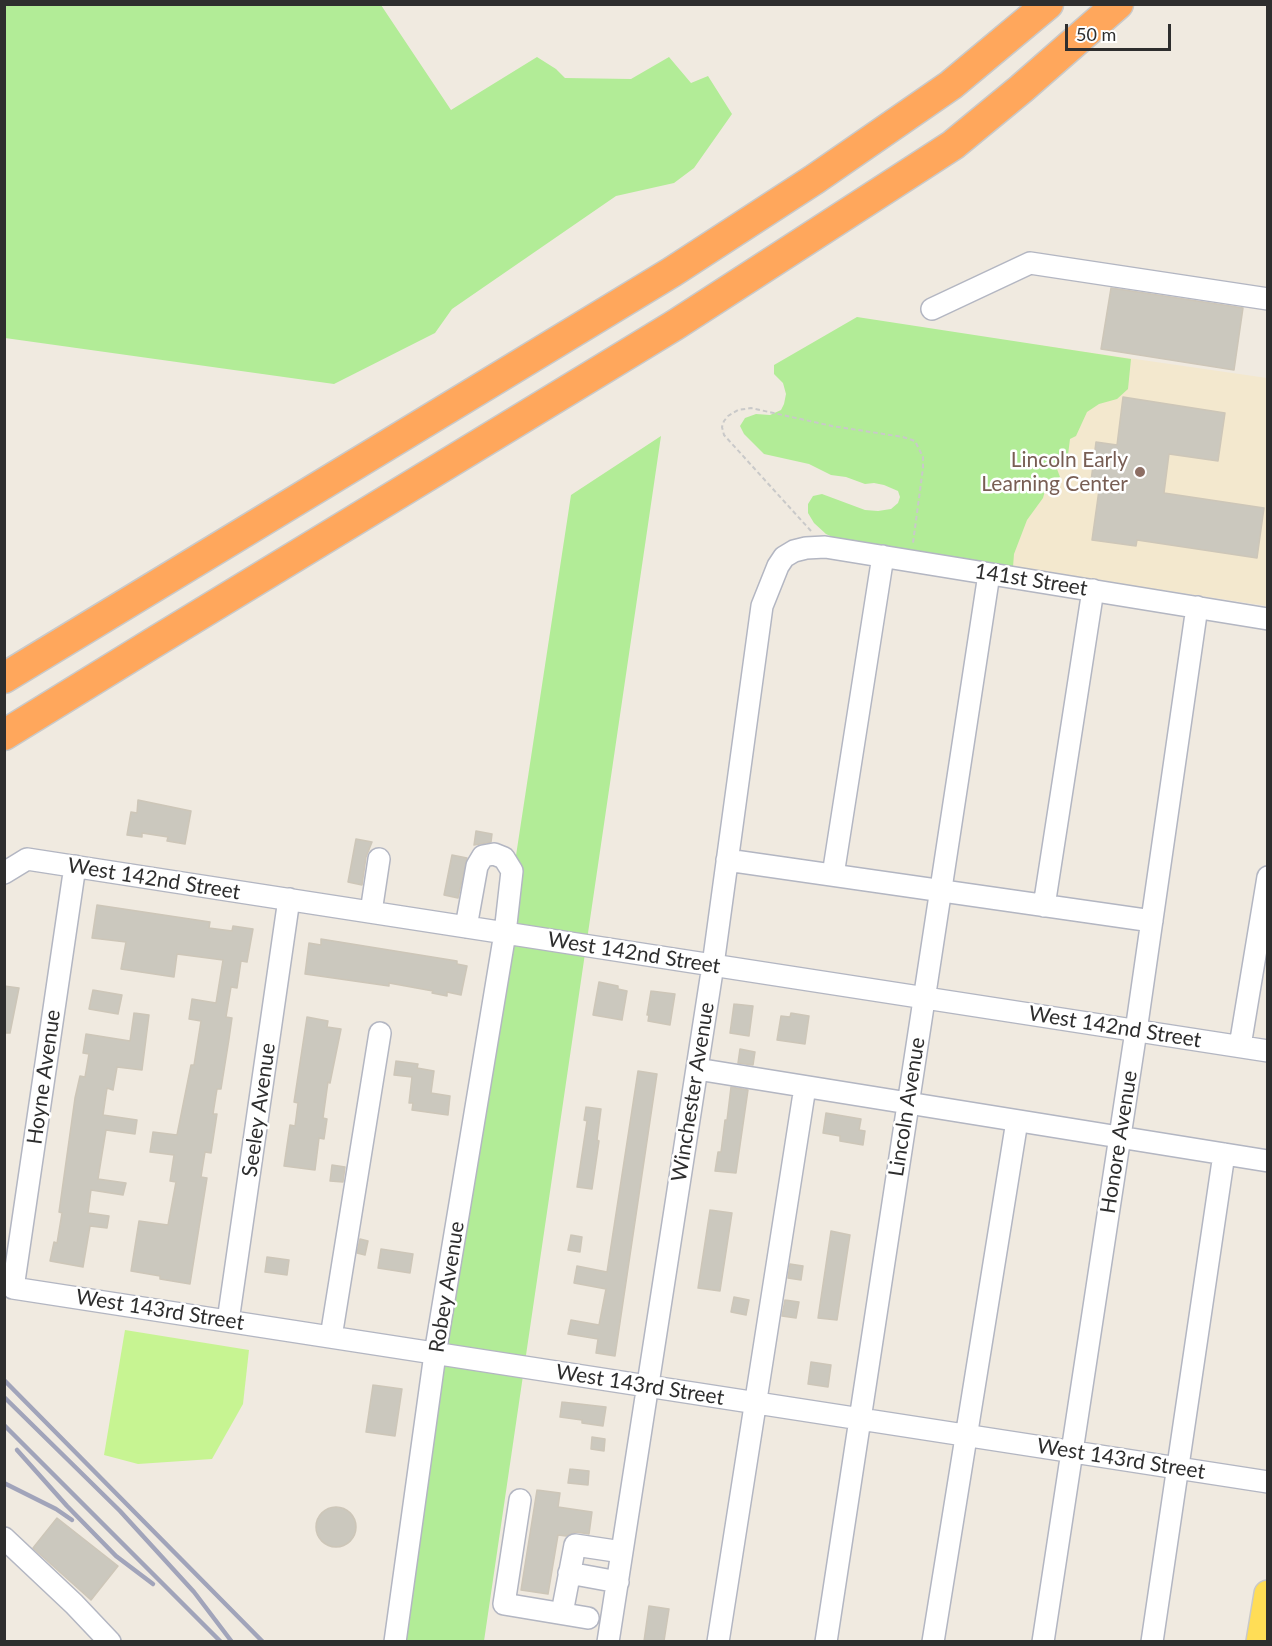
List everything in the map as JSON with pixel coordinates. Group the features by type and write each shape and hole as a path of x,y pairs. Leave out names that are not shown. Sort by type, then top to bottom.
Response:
{"highway":[{"path":"4,678 672,272 815,179 951,85 1048,4"},
{"path":"4,735 675,325 953,145 1118,4"}],"main road":[{"path":"1260,1641 1268,1594"}],"street":[{"path":"932,309 1030,263 1268,299"},
{"name":"141st Street","path":"794,551 825,547 1268,619"},
{"name":"Winchester Avenue","path":"608,1641 713,965 762,606 778,566 784,557 794,551"},
{"path":"833,875 883,556"},
{"name":"Lincoln Avenue","path":"826,1641 989,574"},
{"path":"1044,906 1093,590"},
{"name":"Honore Avenue","path":"1043,1641 1136,1030 1197,607"},
{"name":"Robey Avenue","path":"395,1641 435,1354 505,933 512,871 504,858 494,854 483,856 477,866 466,927"},
{"name":"West 142nd Street","path":"4,873 27,859 1268,1051"},
{"path":"371,912 379,859"},
{"path":"727,860 1152,921"},
{"name":"Hoyne Avenue","path":"13,1287 75,866"},
{"path":"1240,1046 1268,877"},
{"name":"Seeley Avenue","path":"228,1321 290,900"},
{"path":"331,1337 380,1033"},
{"path":"697,1069 1268,1161"},
{"path":"718,1641 805,1087"},
{"path":"933,1641 1017,1121"},
{"path":"1152,1641 1224,1154"},
{"name":"West 143rd Street","path":"13,1287 1268,1482"},
{"path":"520,1500 504,1604 588,1618"},
{"path":"4,1538 110,1641"},
{"path":"562,1613 574,1545 622,1552"},
{"path":"569,1573 618,1582"}],"path":[{"path":"825,547 724,435 722,427 728,416 738,410 751,408 915,441 923,457 923,468 911,560"}],"shaded area":[{"name":"Lincoln Early Learning Center","path":"1031,344 1267,378 1267,606 997,565"}],"green space":[{"path":"5,4 381,5 451,110 537,57 556,69 565,78 631,79 669,57 691,83 708,76 732,114 694,168 674,183 616,196 452,309 435,333 334,384 5,338"},
{"path":"857,317 1131,359 1128,389 1117,399 1099,404 1087,412 1076,436 1070,439 1068,455 1057,469 1060,477 1046,487 1043,498 1027,520 1014,554 1013,567 841,541 826,534 814,523 808,513 808,504 813,496 822,494 865,510 878,511 891,509 898,503 900,497 898,491 884,485 865,484 846,477 831,475 809,464 764,454 744,434 740,426 745,418 756,414 770,415 781,410 784,404 786,394 783,383 774,374 774,365"},
{"path":"661,436 484,1641 396,1642 571,495"},
{"path":"125,1330 249,1350 243,1404 212,1459 138,1464 104,1455"}],"building":[{"path":"1111,288 1243,308 1234,370 1101,349"},
{"path":"1123,397 1225,413 1218,461 1169,454 1164,493 1264,508 1257,558 1137,540 1136,546 1092,540 1099,490 1090,489 1096,442 1117,445"},
{"path":"138,800 191,811 185,844 167,841 168,837 142,833 142,837 127,835 131,812 137,813"},
{"path":"476,831 492,834 491,842 474,845"},
{"path":"356,839 372,842 366,857 362,885 348,882"},
{"path":"452,855 467,858 458,898 444,895"},
{"path":"97,905 210,922 209,928 232,931 233,926 253,929 247,962 241,961 237,988 231,987 226,1017 232,1018 221,1089 217,1089 213,1114 217,1114 211,1153 205,1152 201,1177 207,1178 190,1284 131,1271 139,1221 168,1225 176,1182 170,1181 174,1155 150,1152 153,1132 177,1135 191,1065 194,1065 201,1021 189,1019 192,999 216,1003 223,960 177,954 174,977 121,969 126,942 92,938"},
{"path":"321,939 457,961 457,964 467,966 461,995 447,992 447,996 432,993 433,991 389,983 389,986 305,974 309,943 321,945"},
{"path":"599,982 618,986 618,989 627,991 622,1020 593,1015"},
{"path":"4,986 19,988 10,1033 4,1033"},
{"path":"93,990 122,995 118,1014 89,1009"},
{"path":"651,991 675,994 670,1025 648,1021"},
{"path":"734,1004 753,1006 749,1036 730,1033"},
{"path":"134,1013 149,1015 142,1070 117,1067 113,1090 107,1088 103,1115 137,1120 135,1134 106,1130 98,1179 126,1183 123,1195 91,1190 88,1213 109,1216 107,1228 90,1226 83,1267 50,1261 54,1242 57,1243 62,1213 59,1212 75,1098 80,1076 85,1077 89,1054 83,1053 86,1034 130,1041"},
{"path":"791,1013 809,1016 805,1044 777,1040 781,1016 790,1017"},
{"path":"307,1017 328,1021 327,1027 341,1029 330,1083 328,1082 323,1118 327,1119 324,1139 319,1138 315,1170 284,1166 290,1125 295,1126 298,1103 294,1102"},
{"path":"740,1049 755,1052 753,1065 738,1063"},
{"path":"396,1061 418,1064 417,1068 434,1071 431,1093 450,1096 448,1115 412,1110 413,1103 409,1103 412,1077 394,1075"},
{"path":"638,1071 657,1074 615,1356 596,1353 598,1339 568,1334 571,1320 599,1325 606,1289 574,1283 577,1266 607,1272"},
{"path":"731,1087 748,1090 736,1173 715,1171 718,1152 721,1152"},
{"path":"586,1107 601,1109 592,1189 577,1187 587,1121 584,1120"},
{"path":"826,1113 861,1119 859,1130 865,1131 863,1145 840,1141 840,1136 823,1133"},
{"path":"332,1165 345,1167 343,1182 330,1181"},
{"path":"710,1210 732,1213 720,1291 698,1288"},
{"path":"831,1231 850,1235 837,1320 818,1318"},
{"path":"571,1235 582,1237 580,1252 568,1250"},
{"path":"360,1239 368,1241 365,1255 357,1253"},
{"path":"381,1249 413,1254 410,1273 378,1268"},
{"path":"267,1257 289,1260 287,1275 265,1272"},
{"path":"790,1264 803,1266 801,1280 788,1278"},
{"path":"734,1297 749,1300 746,1315 731,1312"},
{"path":"785,1300 799,1302 796,1318 782,1316"},
{"path":"811,1362 831,1365 828,1387 808,1384"},
{"path":"373,1385 402,1389 395,1436 366,1432"},
{"path":"562,1402 606,1407 603,1426 560,1417"},
{"path":"592,1437 605,1439 604,1451 591,1449"},
{"path":"570,1469 589,1471 588,1485 568,1483"},
{"path":"537,1490 560,1493 558,1507 592,1512 589,1534 576,1532 566,1536 558,1535 548,1594 521,1590"},
{"path":"336,1507 344,1508 350,1513 355,1519 355,1535 350,1541 344,1546 336,1547 328,1546 322,1541 317,1535 316,1527 317,1519 322,1513 328,1508"},
{"path":"57,1518 118,1566 91,1600 33,1548"},
{"path":"649,1606 669,1609 664,1641 644,1641"}],"railway":[{"path":"4,1380 263,1642"},
{"path":"4,1397 120,1511 194,1592 232,1642"},
{"path":"4,1425 221,1642"},
{"path":"17,1450 116,1556 153,1584"},
{"path":"4,1483 56,1509 72,1520"}],"place":[{"name":"Lincoln Early Learning Center","path":"1140,472"}]}
